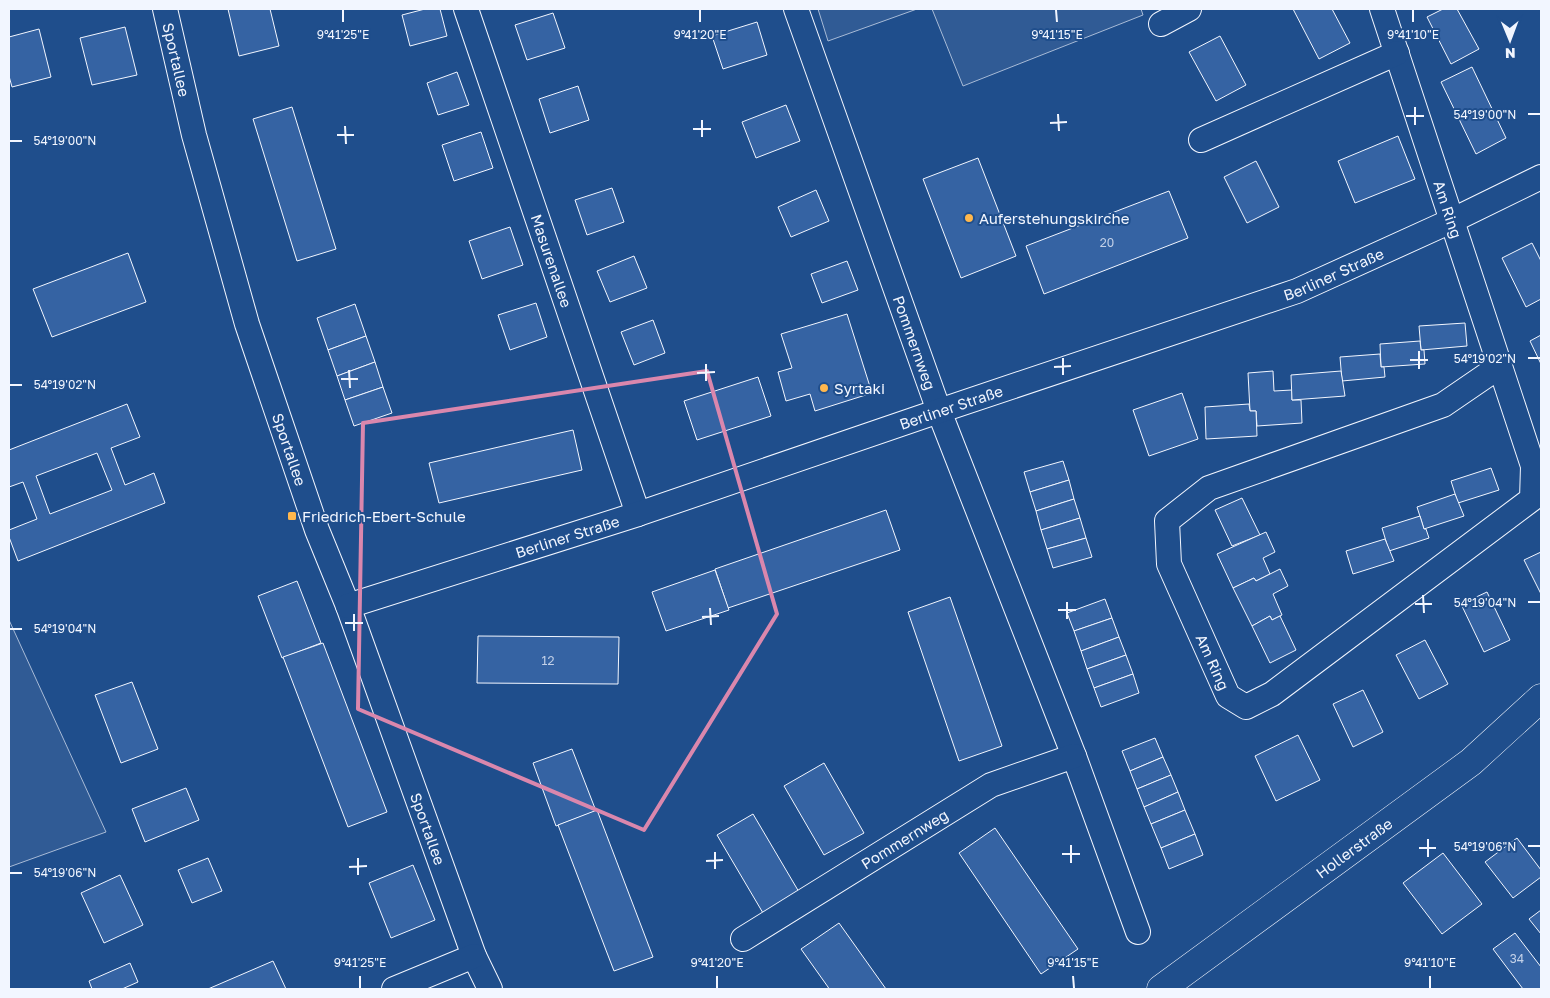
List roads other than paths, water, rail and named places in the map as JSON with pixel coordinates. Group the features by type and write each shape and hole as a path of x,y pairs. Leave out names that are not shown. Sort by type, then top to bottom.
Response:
{"main road":[{"name":"Hollerstraße","path":"1161,989 1471,762 1541,698"}],"street":[{"name":"Sportallee","path":"165,9 194,136 247,324 317,530 348,606 474,956 490,989"},
{"name":"Masurenallee","path":"466,9 638,514"},
{"name":"Pommernweg","path":"796,9 939,411 1074,756 1138,932"},
{"path":"1162,24 1189,9"},
{"name":"Am Ring","path":"1382,9 1451,221 1500,366 1533,466 1532,499 1272,694 1246,707 1228,696 1169,564 1167,521 1209,488 1443,405 1500,366"},
{"path":"1202,140 1397,53"},
{"name":"Berliner Straße","path":"348,606 638,514 939,411 1297,292 1541,177"},
{"name":"Pommernweg","path":"743,939 991,785 1074,756"},
{"path":"394,989 474,956"}],"place":[{"name":"Auferstehungskirche","path":"969,218"},
{"name":"Syrtaki","path":"824,388"},
{"name":"Friedrich-Ebert-Schule","path":"292,516"}]}
